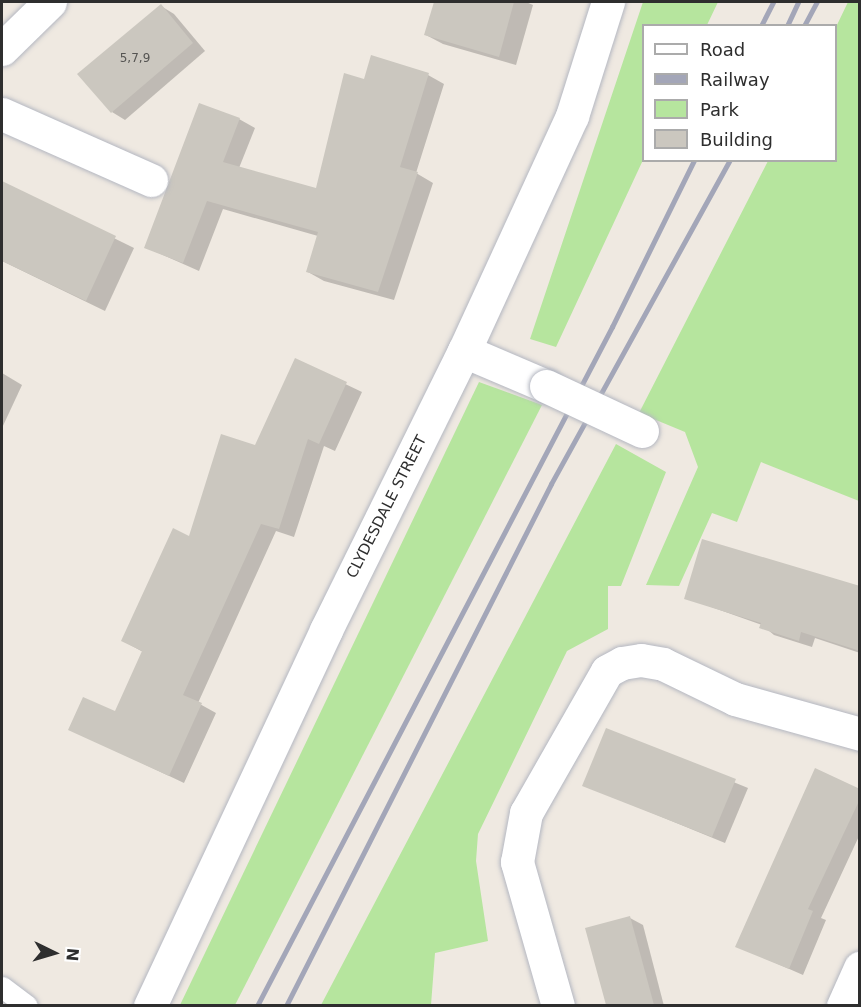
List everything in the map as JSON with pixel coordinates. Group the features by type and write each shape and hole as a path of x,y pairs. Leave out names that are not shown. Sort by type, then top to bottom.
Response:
{"street":[{"path":"2,49 50,2"},
{"name":"CLYDESDALE STREET","path":"150,1005 326,630 464,351 572,116 608,2"},
{"path":"2,114 151,180"},
{"path":"464,351 642,431"},
{"path":"558,1005 517,862 526,813 607,671 622,663 641,660 663,664 735,699 860,734"},
{"path":"843,1005 860,968"}],"lane":[{"path":"2,987 27,1005"}],"green space":[{"path":"643,2 718,2 707,24 642,24 642,162 556,347 530,339"},
{"path":"848,2 859,2 859,501 761,462 737,522 712,513 679,586 646,585 698,467 685,432 639,413 767,162 837,162 837,25"},
{"path":"479,382 542,405 235,1005 180,1005"},
{"path":"616,444 666,472 621,586 608,586 608,629 567,651 478,834 476,861 488,941 435,953 431,1005 321,1005"}],"building":[{"path":"434,2 514,2 499,57 424,35"},
{"path":"161,4 193,43 111,113 77,74"},
{"path":"371,55 429,73 400,167 418,172 378,292 306,272 318,232 207,201 183,263 144,248 199,103 240,118 223,162 316,188 344,73 364,79"},
{"path":"2,181 116,236 86,301 2,261"},
{"path":"295,358 347,382 319,444 308,439 279,529 261,524 183,695 202,703 169,776 68,730 83,697 115,711 142,651 121,641 173,528 189,536 221,434 255,445"},
{"path":"702,539 860,586 860,651 801,632 799,641 759,628 761,623 684,599"},
{"path":"606,728 736,779 712,837 582,786"},
{"path":"815,768 860,789 860,799 808,909 813,911 789,969 735,947"},
{"path":"630,916 654,1005 606,1005 585,928"}],"railway":[{"path":"762,24 773,2"},
{"path":"788,24 798,2"},
{"path":"805,24 817,2"},
{"path":"257,1006 612,327 693,162"},
{"path":"286,1006 551,484 729,162"}]}
